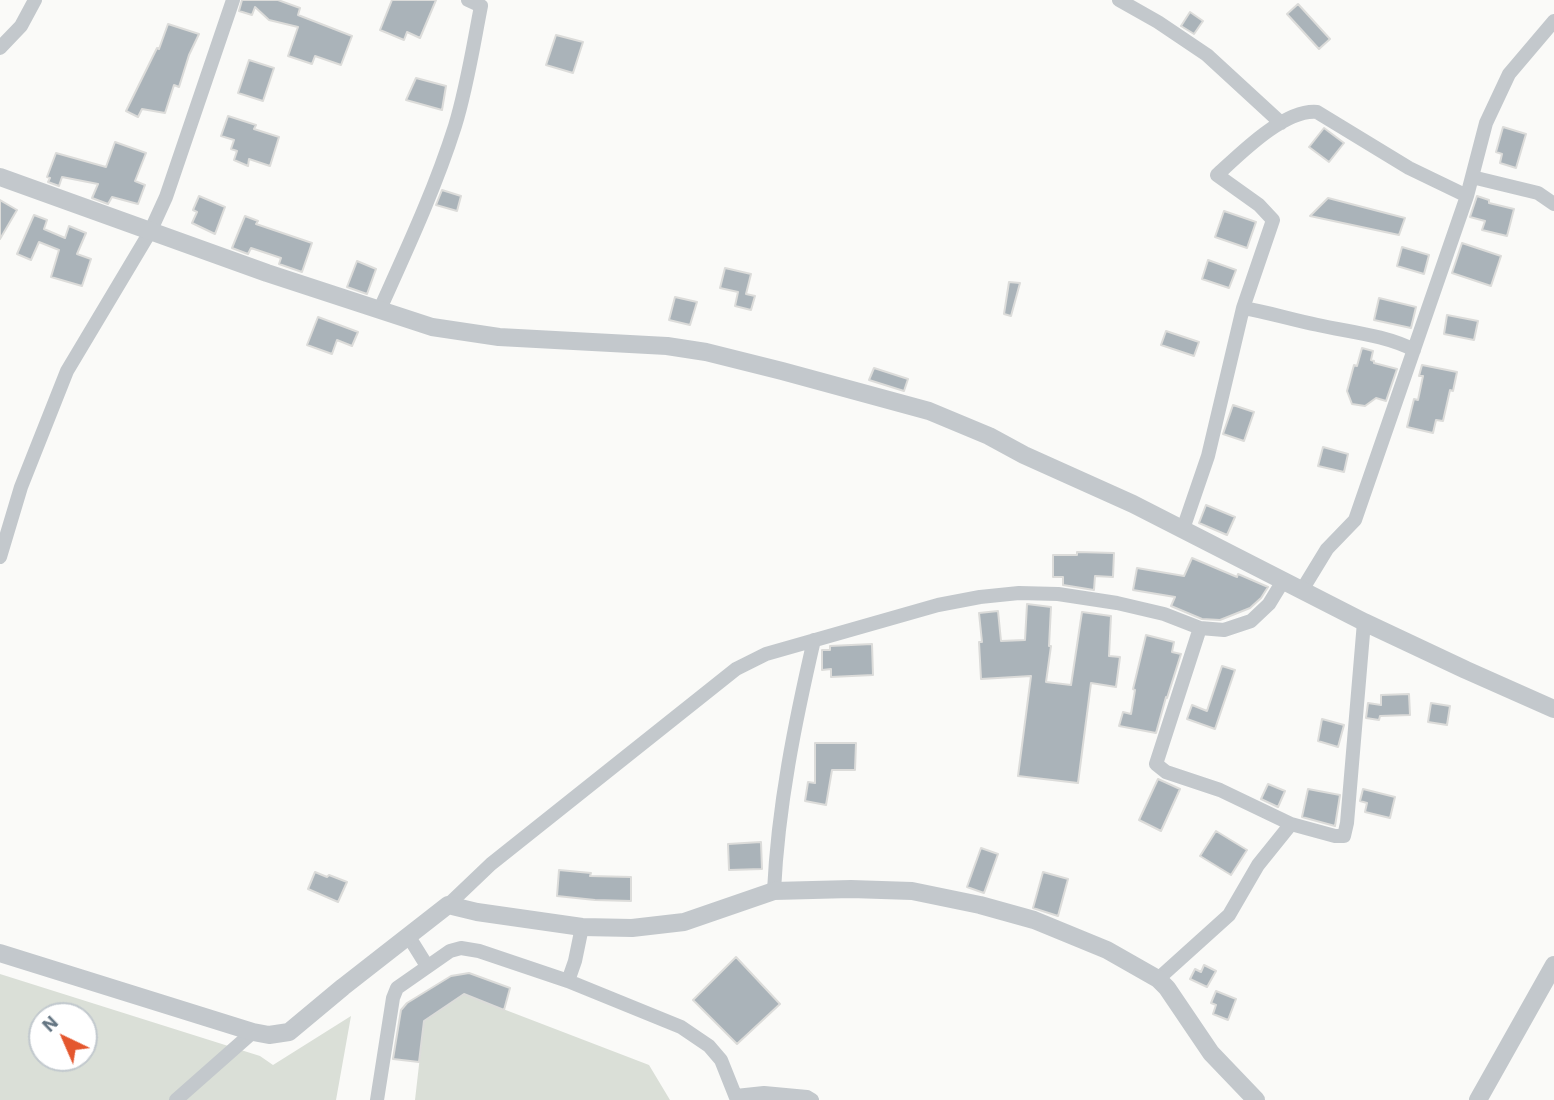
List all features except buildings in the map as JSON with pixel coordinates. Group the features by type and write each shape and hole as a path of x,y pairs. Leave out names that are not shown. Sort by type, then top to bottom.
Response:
{"street":[{"path":"0,48 21,26 35,0"},
{"path":"0,557 21,487 67,371 150,232 166,197 233,0"},
{"path":"380,309 423,214 455,128 465,92 481,6 468,0"},
{"path":"1119,0 1207,55 1281,123"},
{"path":"1302,590 1327,549 1355,520 1466,196 1486,123 1509,74 1554,21"},
{"path":"1183,529 1208,456 1242,308 1273,220 1259,205 1217,175 1247,146 1281,123 1307,111 1317,112 1409,168 1466,196"},
{"path":"0,177 268,273 432,327 499,337 667,346 706,352 929,411 989,436 1183,529 1364,622 1554,709"},
{"path":"1472,177 1538,193 1554,204"},
{"path":"1242,308 1402,344 1413,350"},
{"path":"0,953 253,1032 270,1035 289,1032 448,905 491,864 736,669 766,654 938,606 980,597 1018,593 1058,594 1117,603 1164,614 1200,628 1224,631 1251,621 1269,604 1283,581"},
{"path":"1200,628 1156,764 1166,772 1220,790 1292,824 1344,836 1364,622"},
{"path":"774,891 776,857 796,721 814,640"},
{"path":"1158,979 1229,915 1258,865 1292,824"},
{"path":"448,905 477,912 582,927 632,928 684,922 774,891 912,891 980,905 1034,920 1107,950 1158,979 1211,1053 1256,1100"},
{"path":"568,981 582,927"},
{"path":"410,936 428,966"},
{"path":"377,1100 393,998 397,988 450,951 461,948 480,951 568,981 681,1027 709,1046 721,1060 737,1098 764,1093 807,1097 812,1100"},
{"path":"1478,1100 1554,965"},
{"path":"176,1100 253,1032"}],"shaded area":[{"path":"0,974 89,1002 28,1002 28,1072 98,1072 98,1005 260,1056 273,1065 351,1016 336,1100 0,1100"},
{"path":"464,994 649,1065 670,1100 415,1100 424,1021"}]}
